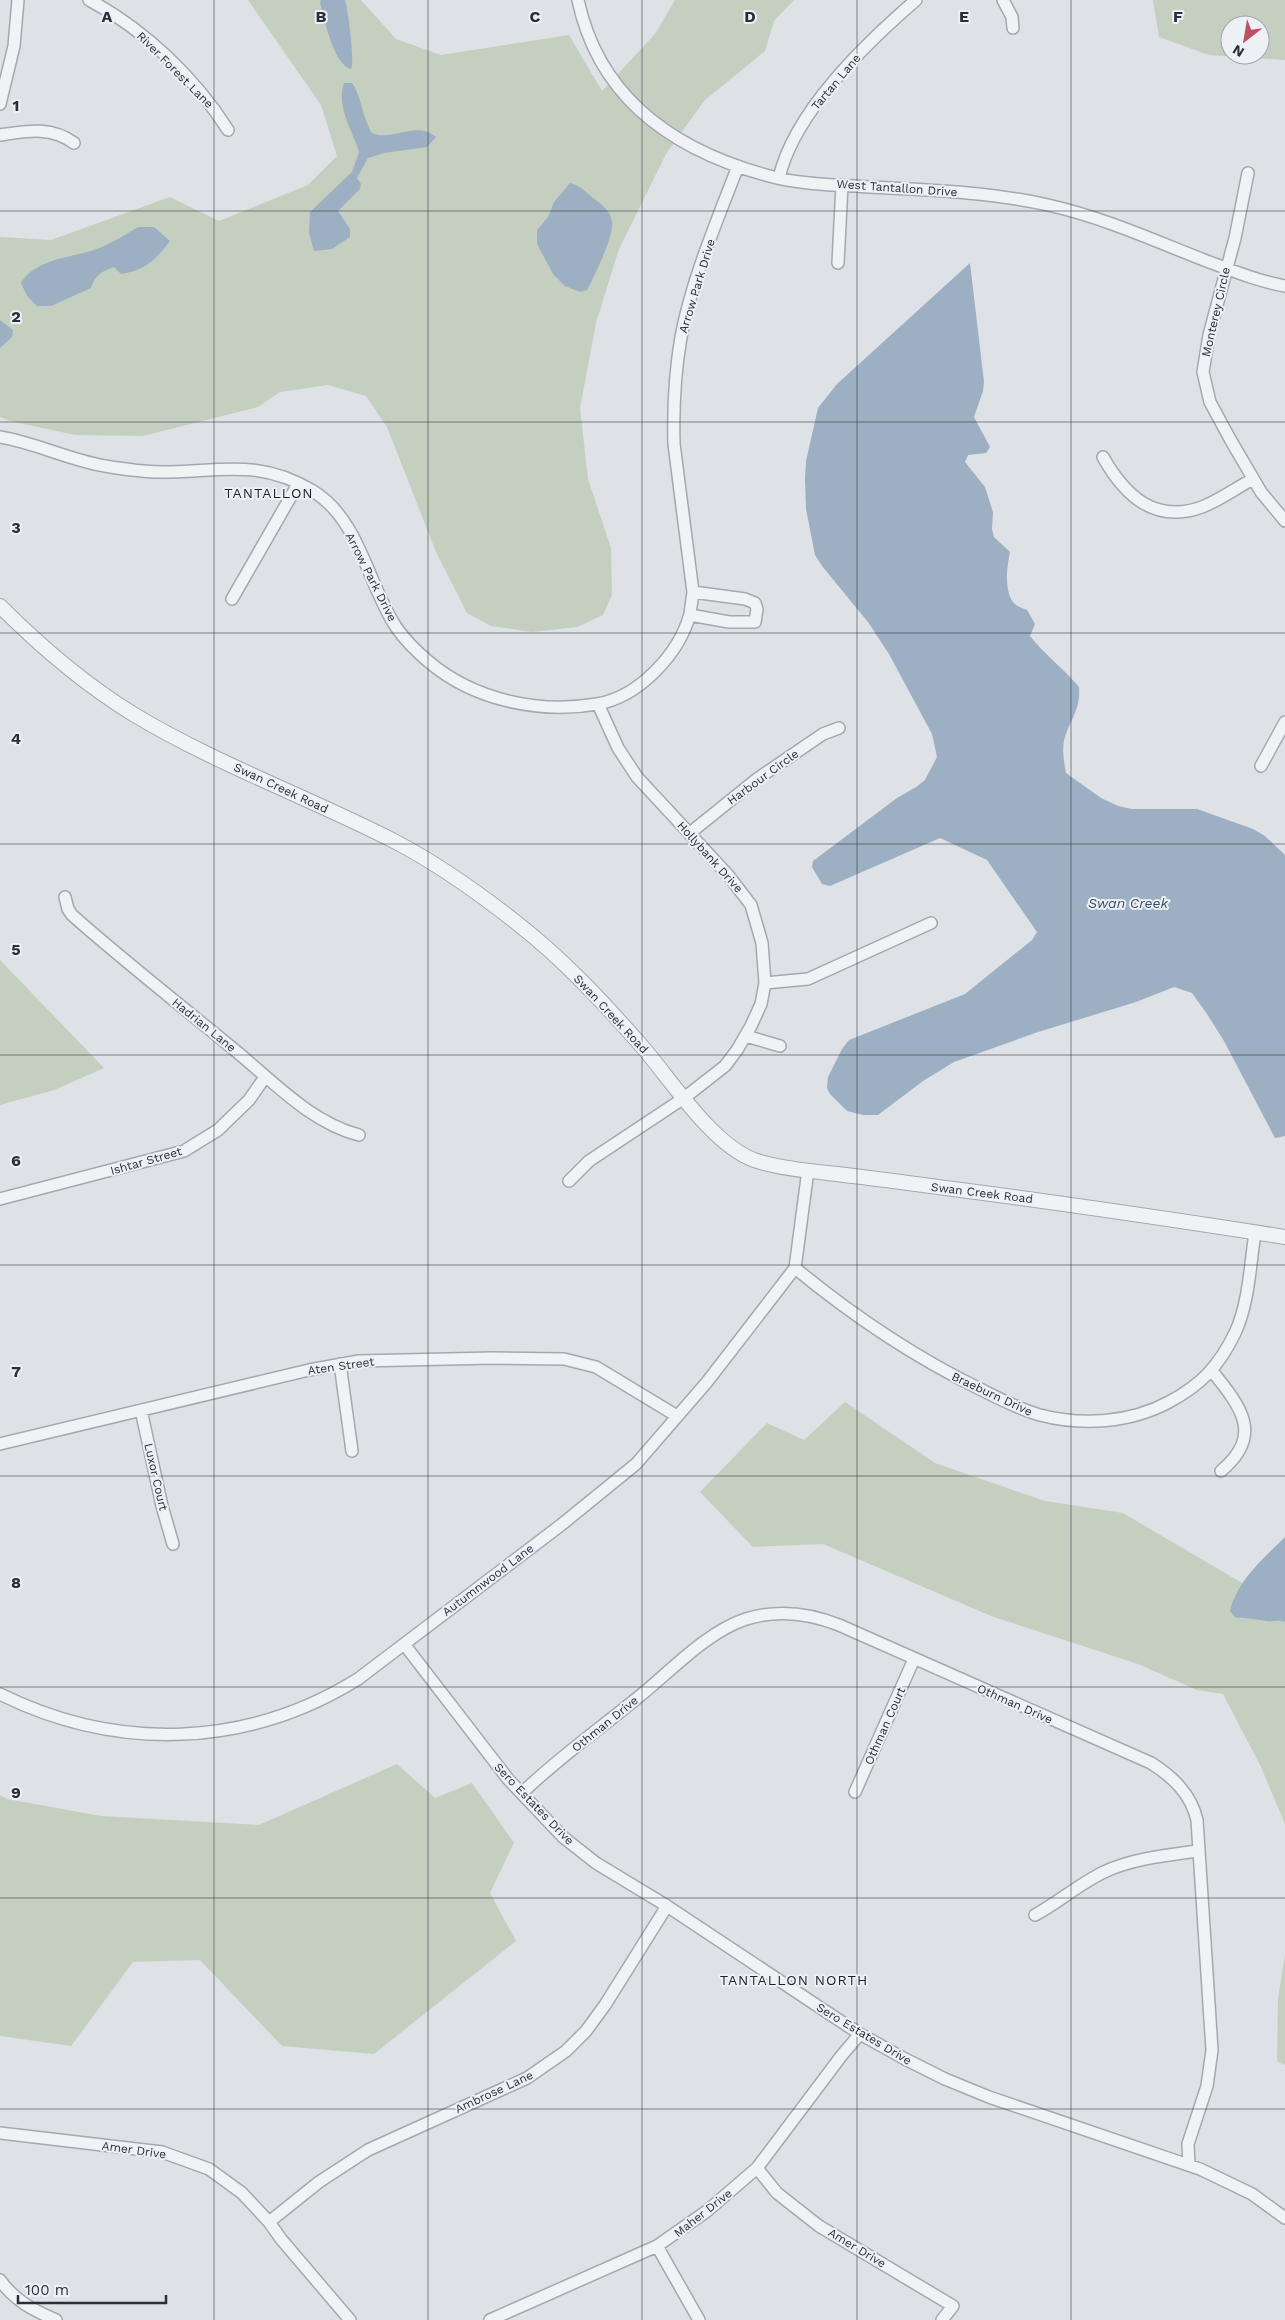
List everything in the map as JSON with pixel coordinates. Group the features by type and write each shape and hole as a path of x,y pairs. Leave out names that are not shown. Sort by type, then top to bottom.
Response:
{"street":[{"path":"0,104 14,46 18,0"},
{"name":"River Forest Lane","path":"89,0 123,21 158,50 204,96 228,130"},
{"name":"West Tantallon Drive","path":"578,0 588,35 601,64 628,99 646,116 672,135 716,159 779,178 842,185 982,194 1048,205 1101,220 1251,278 1285,286"},
{"name":"Tartan Lane","path":"779,178 790,143 798,128 822,97 886,26 916,0"},
{"path":"1003,0 1012,17 1013,28"},
{"path":"0,135 42,130 63,135 74,144"},
{"name":"Arrow Park Drive","path":"0,437 104,466 160,472 224,468 255,469 298,484 314,492 339,516 351,536 396,627 418,652 440,671 480,692 502,700 550,706 598,704 630,690 655,671 675,645 690,615 692,592 674,444 673,420 678,359 686,315 693,291 738,166"},
{"name":"Monterey Circle","path":"1248,173 1241,210 1209,335 1204,372 1210,402 1253,479 1285,521"},
{"path":"838,263 842,185"},
{"path":"1102,457 1118,482 1132,495 1153,508 1172,513 1202,507 1253,479"},
{"path":"232,599 298,484"},
{"path":"690,615 729,622 755,622 757,609 755,603 745,599 692,592"},
{"name":"Swan Creek Road","path":"0,606 37,642 78,677 134,714 226,762 394,841 431,862 482,896 546,947 584,983 644,1048 711,1128 740,1153 753,1159 808,1170 1125,1212 1285,1237"},
{"name":"Hollybank Drive","path":"569,1181 589,1161 684,1098 725,1066 746,1036 761,1004 765,983 761,934 751,905 732,880 652,793 628,763 609,730 598,704"},
{"path":"1261,766 1285,722"},
{"name":"Harbour Circle","path":"690,833 757,779 823,734 839,728"},
{"name":"Hadrian Lane","path":"65,897 72,915 265,1077 320,1118 344,1131 359,1136"},
{"path":"765,983 808,979 931,923"},
{"path":"746,1036 780,1046"},
{"name":"Ishtar Street","path":"0,1199 184,1150 218,1130 249,1100 265,1077"},
{"path":"795,1268 808,1170"},
{"name":"Braeburn Drive","path":"795,1268 837,1302 904,1349 964,1382 1038,1414 1084,1421 1125,1418 1167,1404 1194,1387 1212,1371 1236,1331 1246,1296 1255,1233"},
{"name":"Autumnwood Lane","path":"0,1694 29,1708 73,1723 148,1735 206,1732 263,1722 298,1711 332,1695 358,1679 628,1472 707,1382 795,1268"},
{"name":"Aten Street","path":"0,1444 340,1364 427,1359 564,1359 596,1367 620,1379 677,1416"},
{"path":"340,1364 352,1451"},
{"path":"1212,1371 1238,1406 1245,1434 1240,1452 1221,1471"},
{"name":"Luxor Court","path":"140,1410 172,1544"},
{"name":"Othman Drive","path":"522,1793 554,1764 687,1656 725,1629 744,1620 773,1614 811,1615 839,1625 1132,1754 1162,1770 1178,1783 1192,1804 1197,1820 1197,1850 1204,1919 1212,2050 1207,2086 1188,2144 1189,2165"},
{"name":"Sero Estates Drive","path":"404,1644 448,1699 498,1768 580,1851 667,1906 860,2034 925,2070 989,2097 1189,2165 1225,2180 1252,2194 1285,2218"},
{"name":"Othman Court","path":"855,1792 914,1659"},
{"path":"1035,1914 1059,1902 1096,1876 1116,1867 1138,1860 1197,1850"},
{"name":"Ambrose Lane","path":"269,2222 349,2160 381,2143 527,2078 566,2051 586,2030 605,2005 667,1906"},
{"name":"Maher Drive","path":"490,2320 657,2246 707,2211 758,2168 842,2055 860,2034"},
{"name":"Amer Drive","path":"0,2133 162,2152 208,2169 232,2185 269,2222 281,2239 350,2320"},
{"name":"Amer Drive","path":"758,2168 782,2198 819,2226 953,2306 942,2320"},
{"path":"657,2246 699,2320"},
{"path":"0,2280 18,2301 56,2320"}],"green space":[{"path":"248,0 361,0 396,39 441,55 569,35 602,91 655,34 675,0 794,0 774,21 765,51 704,101 666,154 619,249 596,323 580,408 588,479 611,548 612,595 603,615 577,627 532,632 491,626 467,613 436,552 387,427 366,396 328,385 280,392 258,407 143,436 75,435 10,421 0,417 0,237 51,240 170,197 219,221 308,185 337,156 321,105"},
{"path":"1153,0 1285,0 1285,60 1270,59 1270,15 1220,15 1220,56 1209,55 1159,37"},
{"path":"0,960 104,1068 54,1090 0,1105"},
{"path":"845,1402 935,1463 1045,1501 1123,1513 1242,1583 1233,1599 1252,1618 1263,1621 1279,1620 1285,1622 1285,1824 1261,1767 1223,1694 1197,1690 1138,1664 991,1616 823,1544 753,1547 700,1492 767,1423 804,1440"},
{"path":"397,1764 435,1798 472,1783 514,1843 490,1893 516,1941 374,2054 282,2046 200,1960 133,1962 71,2046 0,2036 0,1795 7,1799 101,1816 259,1825"},
{"path":"1285,1955 1285,2065 1277,2061 1278,1998"}],"water":[{"path":"321,0 345,0 352,47 351,69 339,59 335,50 324,20"},
{"path":"344,83 352,83 355,87 372,133 388,135 421,130 429,132 436,137 427,147 384,153 368,158 357,178 361,184 360,189 338,211 350,229 350,237 332,249 314,251 309,233 310,212 352,172 359,152 343,109 342,92"},
{"path":"570,183 582,189 602,205 607,210 612,221 610,235 599,266 587,290 580,292 565,286 553,274 537,244 537,230 548,217 554,202"},
{"path":"138,227 154,227 170,241 155,259 143,267 121,274 114,267 97,277 91,288 51,306 37,306 27,296 21,283 36,268 55,260 97,249"},
{"name":"Swan Creek","path":"970,263 984,382 983,391 974,417 990,447 986,453 968,455 965,462 985,487 993,512 992,529 994,537 1010,552 1007,572 1009,594 1016,605 1027,610 1035,624 1030,636 1079,687 1078,703 1064,741 1063,753 1066,773 1101,798 1118,806 1132,809 1197,809 1253,829 1265,836 1285,855 1285,1136 1275,1138 1224,1041 1192,993 1174,987 1136,1002 1038,1032 954,1062 923,1081 878,1115 863,1115 847,1111 830,1094 827,1088 828,1077 842,1049 849,1040 965,994 1032,940 1037,932 987,860 940,838 830,886 822,884 812,867 813,861 897,798 925,780 937,757 932,734 889,654 868,622 815,555 806,509 805,479 806,461 818,408 837,384"},
{"path":"0,320 13,330 12,337 0,348"},
{"path":"1285,1537 1285,1622 1236,1618 1230,1611 1239,1589 1252,1570"}],"district":[{"name":"TANTALLON","path":"269,493"},
{"name":"TANTALLON NORTH","path":"794,1980"}]}
